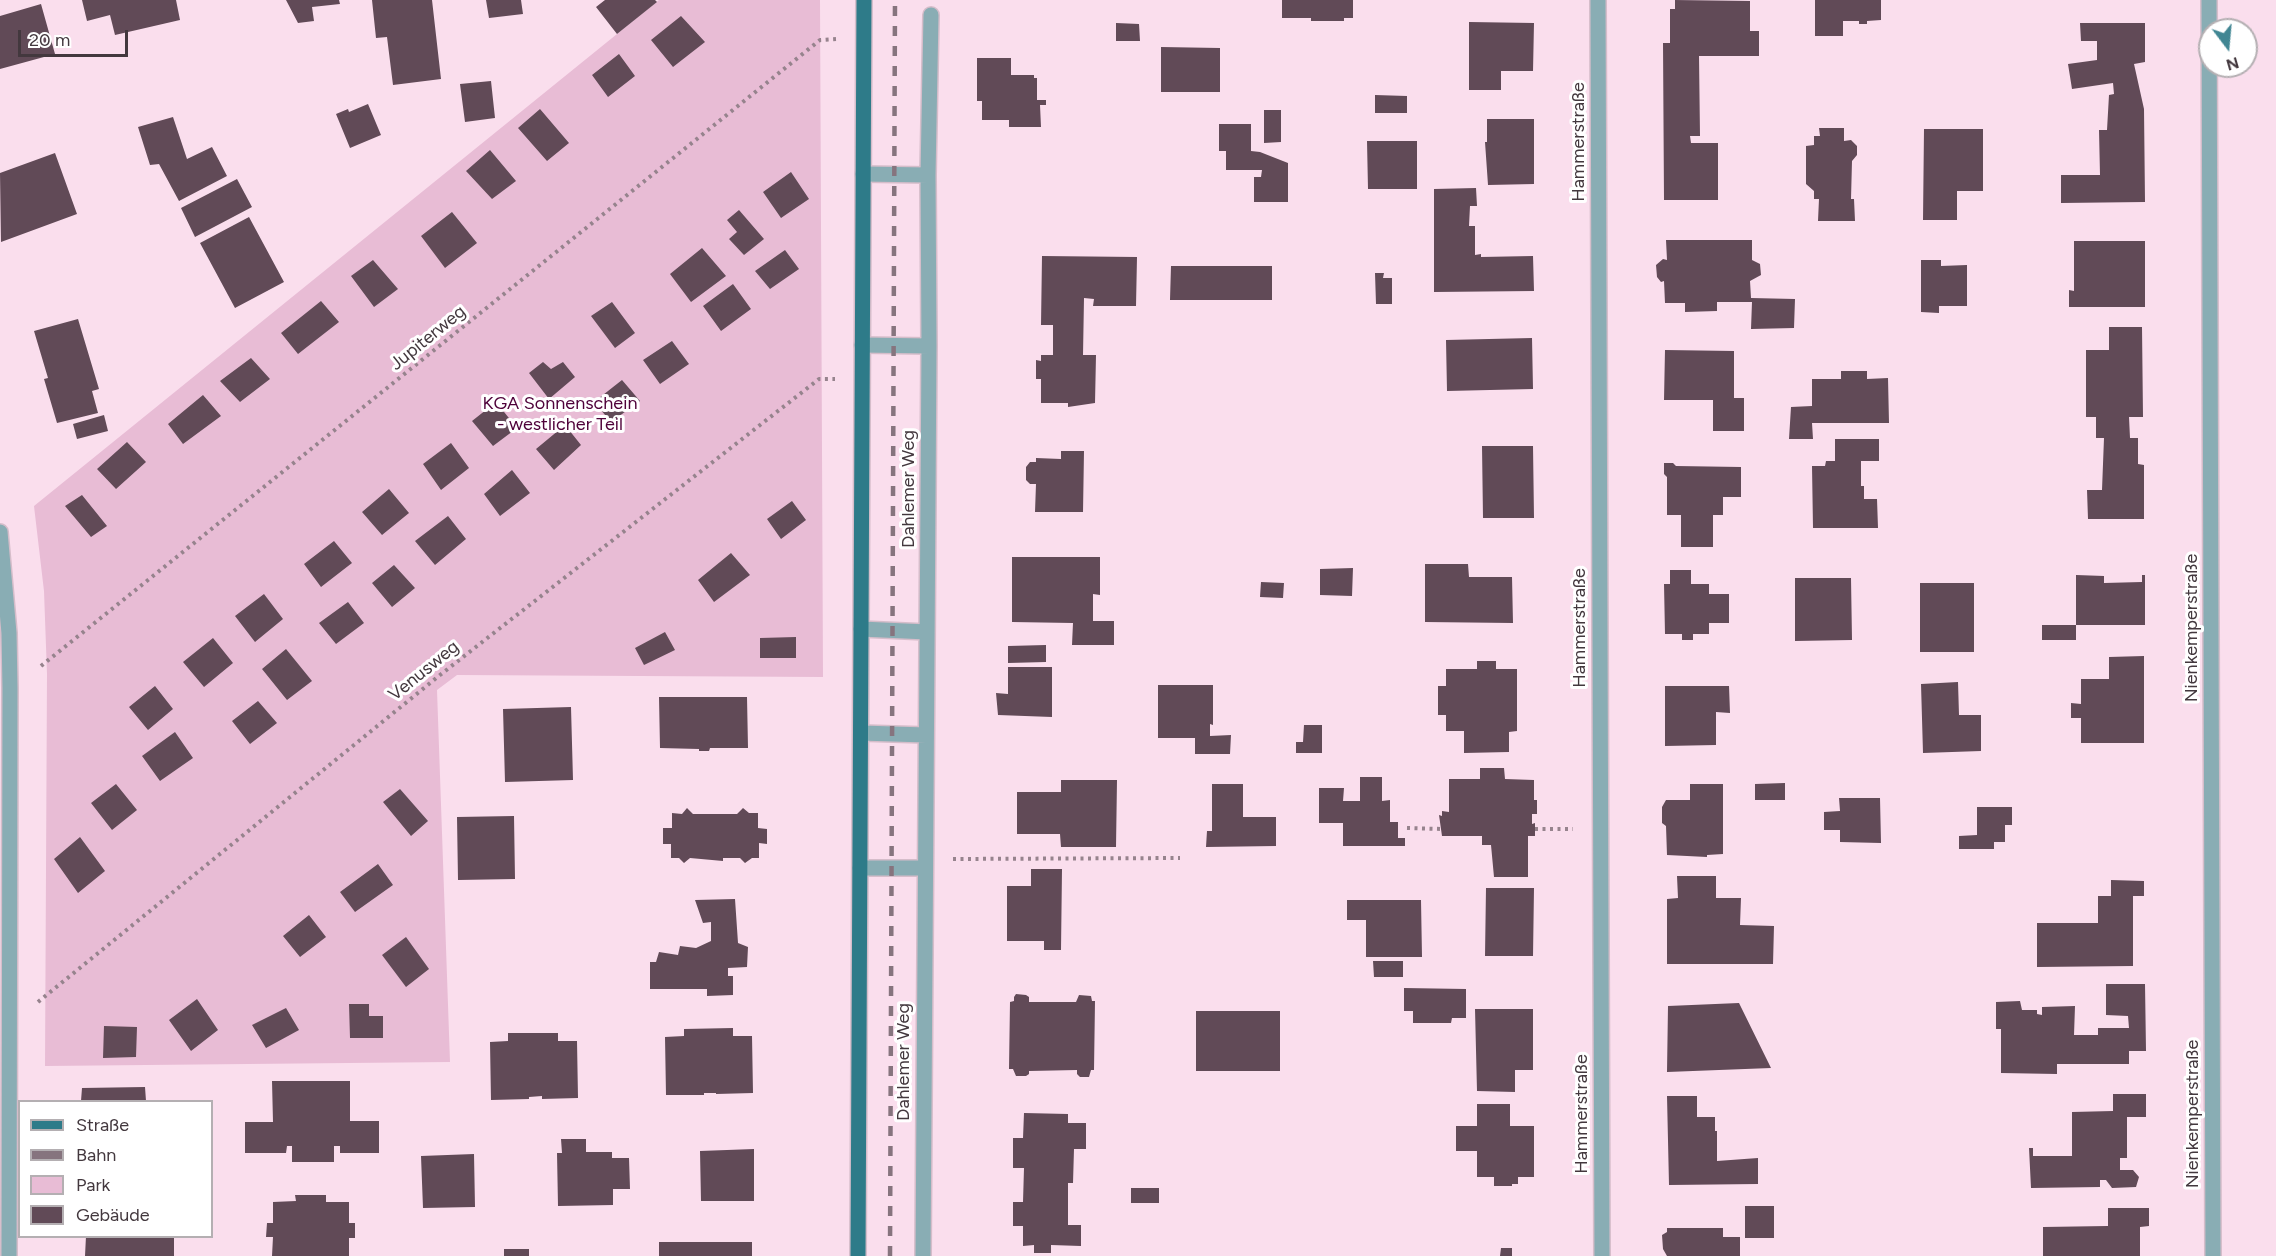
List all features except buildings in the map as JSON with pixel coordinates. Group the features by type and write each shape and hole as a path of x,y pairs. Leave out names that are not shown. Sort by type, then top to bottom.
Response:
{"main road":[{"path":"858,1256 864,0"}],"street":[{"name":"Hammerstraße","path":"1598,0 1602,1256"},
{"name":"Nienkemperstraße","path":"2210,0 2213,1256"},
{"name":"Dahlemer Weg","path":"923,1256 928,175 931,15"},
{"path":"863,174 928,175"},
{"path":"862,345 929,346"},
{"path":"0,532 9,622 10,688 9,1256"},
{"path":"861,629 927,632"},
{"path":"861,733 926,735"},
{"path":"860,868 925,863"}],"path":[{"name":"Jupiterweg","path":"41,666 820,40 836,39"},
{"name":"Venusweg","path":"38,1002 449,668 819,379 835,378"},
{"path":"1407,828 1442,829"},
{"path":"1535,828 1573,829"},
{"path":"925,863 1180,858"}],"green space":[{"name":"KGA Sonnenschein - westlicher Teil","path":"659,0 820,0 823,677 457,675 437,690 450,1062 45,1066 47,674 44,591 34,506"}],"railway":[{"path":"890,1256 895,0"}]}
